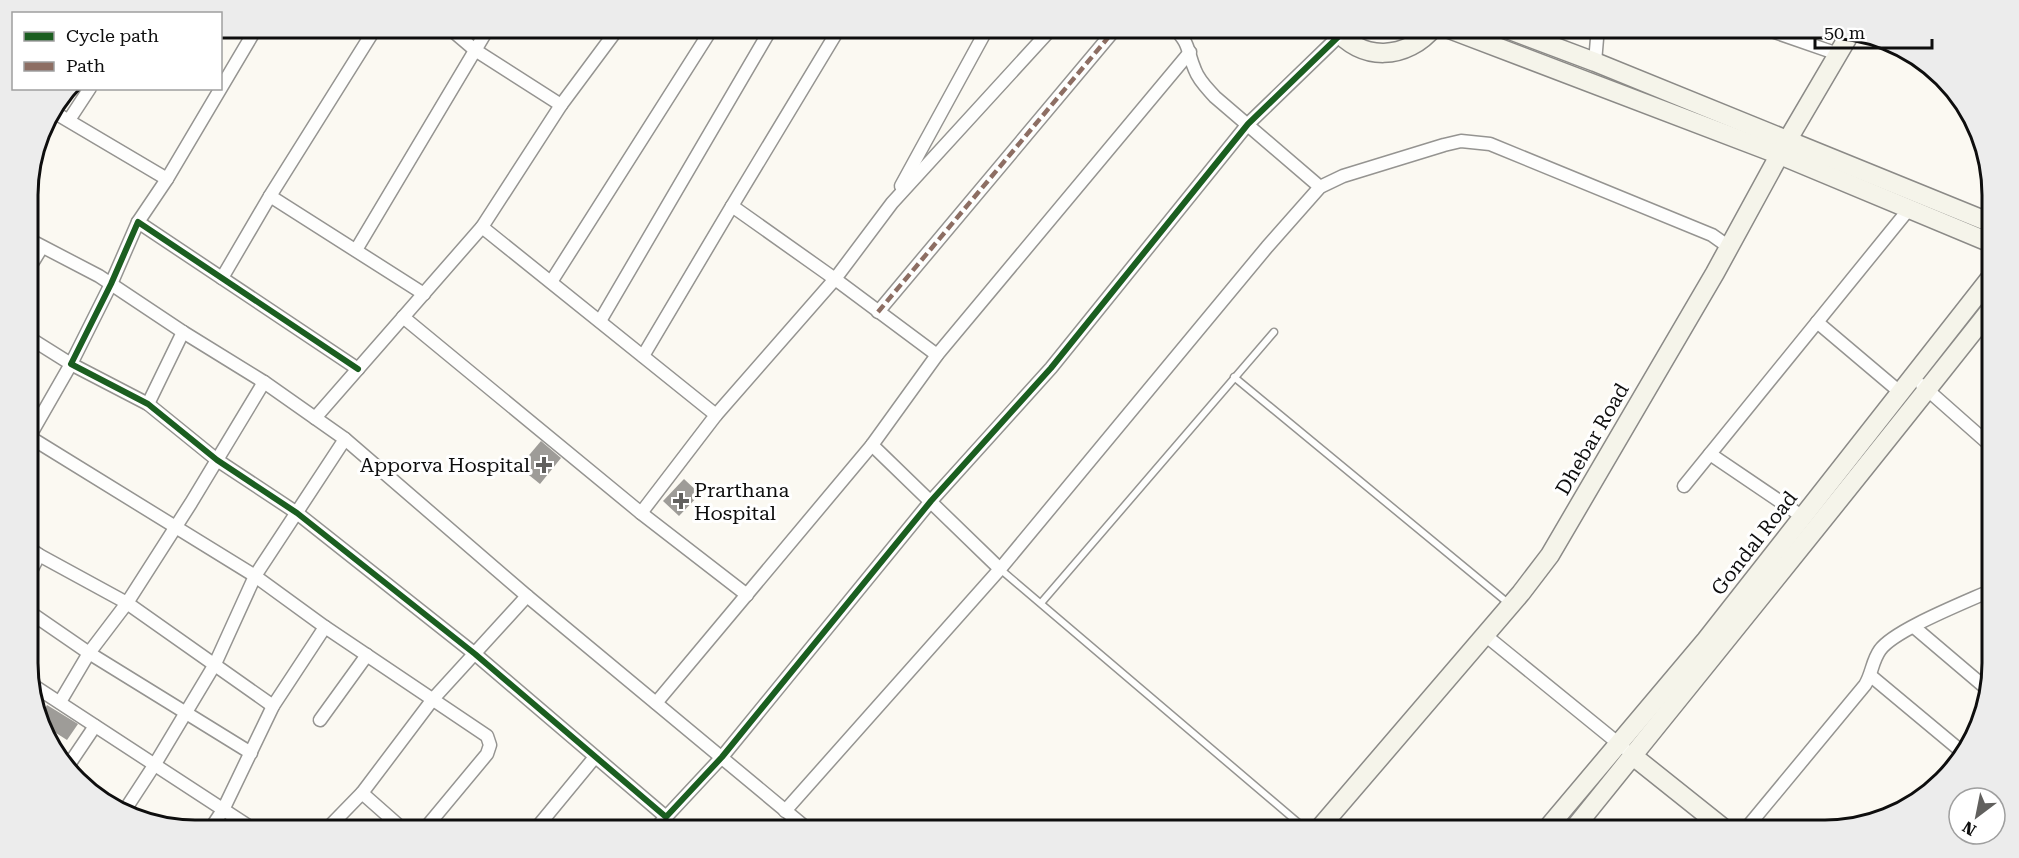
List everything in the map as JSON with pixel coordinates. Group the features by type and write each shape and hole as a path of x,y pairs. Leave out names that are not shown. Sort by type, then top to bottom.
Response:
{"main road":[{"path":"1345,38 1355,46 1372,52 1391,53 1409,48 1425,38"},
{"path":"1475,38 1982,220"},
{"path":"1531,38 1595,62 1784,148 1909,209 1982,239"},
{"name":"Dhebar Road","path":"1326,820 1511,605 1550,555 1847,39"},
{"name":"Gondal Road","path":"1554,820 1706,640 1982,288"},
{"name":"Gondal Road","path":"1581,820 1982,321"},
{"path":"1633,756 1713,820"}],"street":[{"path":"222,86 250,38"},
{"path":"222,278 270,196 369,38"},
{"path":"461,38 475,50 561,105"},
{"path":"356,250 482,38"},
{"path":"315,418 482,226 561,105 611,38"},
{"path":"551,282 706,38"},
{"path":"600,321 766,38"},
{"path":"643,356 833,38"},
{"path":"892,203 982,38"},
{"path":"641,513 716,415 835,279 892,203 1043,38"},
{"path":"878,312 1108,38"},
{"path":"1183,38 1201,82 1215,97 1320,187"},
{"path":"663,820 722,757 932,501 1051,368 1248,124 1330,38"},
{"path":"1595,62 1597,38"},
{"path":"1792,38 1838,54"},
{"path":"656,703 872,445 937,355 1190,52"},
{"path":"69,120 89,90"},
{"path":"38,420 71,364 111,284 138,222 167,179 220,90"},
{"path":"59,115 167,179"},
{"path":"786,811 1000,568 1267,247 1320,187 1343,176 1444,145 1461,141 1490,144 1712,235 1729,247"},
{"path":"270,196 424,294"},
{"path":"732,206 937,355"},
{"path":"1684,486 1909,209"},
{"path":"138,222 358,369"},
{"path":"482,226 716,415"},
{"path":"38,245 111,284 183,333 264,382 345,439 527,596 797,820"},
{"path":"38,254 42,247"},
{"path":"403,318 641,513 747,595"},
{"path":"1817,322 1901,393"},
{"path":"148,404 183,333"},
{"path":"38,344 148,404 217,460 297,513 475,654 666,817"},
{"path":"1914,375 1927,391 1982,438"},
{"path":"60,702 89,653 127,603 264,382"},
{"path":"128,806 214,663 255,576 345,439"},
{"path":"38,443 255,576 325,627 487,736 490,745 487,754 432,820"},
{"path":"872,445 1000,568"},
{"path":"1710,454 1803,518"},
{"path":"39,555 127,603 273,706"},
{"path":"1753,820 1871,676 1875,657 1883,646 1894,637 1982,595"},
{"path":"336,820 362,793 433,699 527,596"},
{"path":"38,618 89,653 251,753"},
{"path":"216,820 273,706 325,627"},
{"path":"1914,627 1980,683"},
{"path":"1485,635 1633,756"},
{"path":"320,720 366,655"},
{"path":"1871,676 1957,748"},
{"path":"40,690 239,820"},
{"path":"71,761 95,726"},
{"path":"543,820 595,757"},
{"path":"362,793 393,820"}],"lane":[{"path":"1041,603 1274,332"},
{"path":"1234,377 1511,605"},
{"path":"1000,568 1295,820"}],"building":[{"path":"541,441 561,458 540,484 519,467"},
{"path":"684,479 700,494 679,516 663,501"},
{"path":"47,705 78,724 67,740 52,731 45,709"}],"marked path":[{"path":"878,312 1108,38"}],"cycle path":[{"path":"358,369 138,222 111,284 71,364 148,404 217,460 297,513 475,654 666,817 722,757 931,501 1051,368 1248,124 1337,38"}],"place":[{"name":"Apporva Hospital","path":"544,465"},
{"name":"Prarthana Hospital","path":"681,501"}]}
